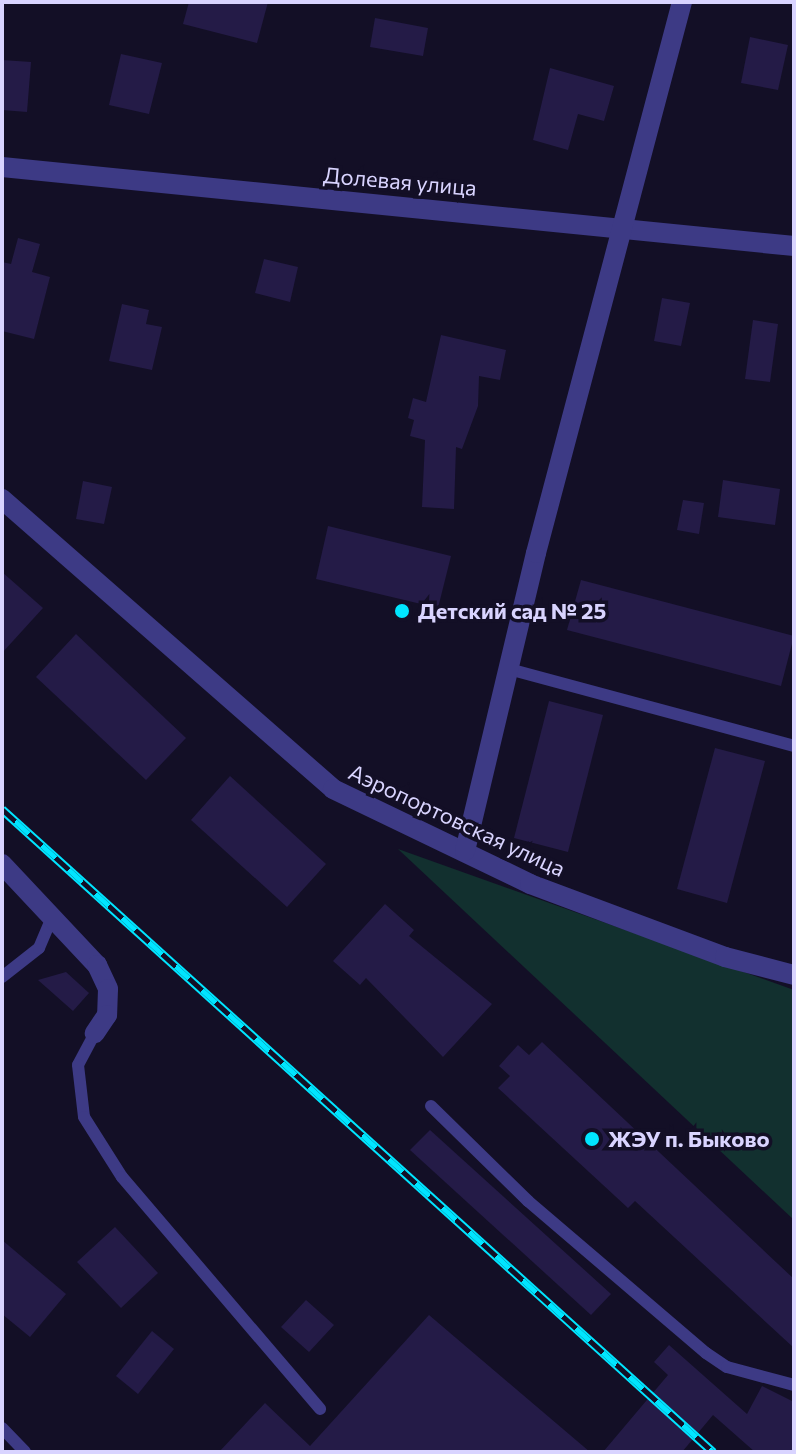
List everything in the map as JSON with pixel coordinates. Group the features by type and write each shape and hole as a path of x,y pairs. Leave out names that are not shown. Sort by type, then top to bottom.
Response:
{"street":[{"path":"465,851 622,224 682,2"},
{"name":"Долевая улица","path":"2,167 622,224 794,246"},
{"name":"Аэропортовская улица","path":"2,499 333,789 542,889 725,957 794,975"},
{"path":"2,864 97,965 108,989 107,1015 95,1033"}],"lane":[{"path":"509,669 794,746"},
{"path":"2,977 39,948 52,917"},
{"path":"95,1033 78,1065 84,1117 122,1177 320,1409"},
{"path":"431,1106 528,1201 706,1353 727,1367 794,1385"},
{"path":"2,1428 25,1452"}],"green space":[{"path":"398,849 794,990 794,1220"}],"building":[{"path":"189,2 268,2 257,43 183,24"},
{"path":"375,18 428,28 423,56 370,47"},
{"path":"750,37 788,45 778,90 741,83"},
{"path":"121,54 162,63 149,114 109,105"},
{"path":"2,60 31,62 27,112 2,110"},
{"path":"550,68 614,86 604,121 578,114 568,150 533,140"},
{"path":"18,238 40,244 32,272 50,277 34,339 2,331 2,262 11,264"},
{"path":"264,259 298,267 290,302 255,293"},
{"path":"662,298 690,303 681,346 654,341"},
{"path":"122,304 149,310 146,324 162,327 152,370 109,361"},
{"path":"753,320 778,324 770,382 745,379"},
{"path":"441,335 506,350 500,380 479,376 478,406 462,449 456,447 454,509 422,507 425,440 410,436 414,420 408,418 413,398 426,402"},
{"path":"723,480 780,489 775,525 718,517"},
{"path":"83,481 112,487 104,524 76,519"},
{"path":"683,500 704,503 699,534 677,530"},
{"path":"328,526 451,556 438,608 316,579"},
{"path":"2,572 43,608 2,653"},
{"path":"581,580 794,636 781,686 567,630"},
{"path":"76,634 186,738 146,780 36,677"},
{"path":"549,701 603,715 568,852 514,838"},
{"path":"715,748 765,761 727,903 677,889"},
{"path":"230,776 326,864 287,907 191,820"},
{"path":"385,904 414,930 409,936 492,1004 443,1057 366,978 360,985 333,961"},
{"path":"66,972 89,993 73,1011 38,980"},
{"path":"542,1042 794,1279 794,1348 635,1201 628,1208 498,1088 510,1076 499,1066 518,1045 529,1055"},
{"path":"430,1130 611,1294 591,1315 410,1150"},
{"path":"115,1227 158,1273 121,1308 77,1262"},
{"path":"2,1240 66,1294 30,1337 2,1314"},
{"path":"306,1300 334,1325 309,1352 281,1327"},
{"path":"429,1315 590,1452 219,1452 265,1403 310,1446"},
{"path":"152,1331 174,1349 138,1394 116,1376"},
{"path":"669,1345 747,1414 762,1386 794,1402 794,1452 755,1452 713,1415 682,1452 603,1452 668,1375 654,1362"}],"railway":[{"path":"2,809 713,1452"}],"place":[{"name":"Детский сад № 25","path":"402,611"},
{"name":"ЖЭУ п. Быково","path":"592,1139"}]}
